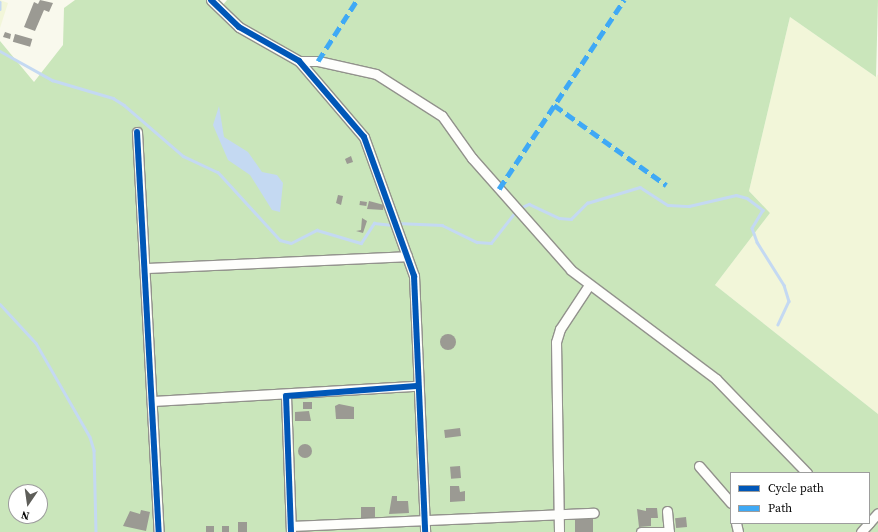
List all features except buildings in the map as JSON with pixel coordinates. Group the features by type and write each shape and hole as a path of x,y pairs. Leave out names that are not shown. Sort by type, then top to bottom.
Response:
{"street":[{"path":"210,0 239,27 299,61 364,137 414,276 417,386 425,532"},
{"path":"299,61 318,61 376,74 429,106 442,116 472,158 556,255 589,285 716,379 806,472"},
{"path":"137,132 154,401 159,532"},
{"path":"146,268 407,256"},
{"path":"559,532 556,342 560,329 589,285"},
{"path":"154,401 286,396 417,386"},
{"path":"286,396 291,529 357,528 424,522 594,513"},
{"path":"699,466 730,502"},
{"path":"641,532 669,532 667,511"},
{"path":"870,520 878,513"}],"green space":[{"path":"0,0 8,3 0,28"},
{"path":"75,0 206,0 217,12 227,0 878,0 876,77 790,17 749,191 770,213 715,285 878,414 878,532 0,532 0,41 34,82 63,45 64,8"},
{"path":"790,17 876,77 878,74 878,414 715,285 770,213 749,191"}],"water":[{"path":"219,106 224,137 248,152 262,172 277,175 283,183 280,212 272,210 250,175 228,160 213,125"}],"waterway":[{"path":"0,2 0,9"},
{"path":"0,51 52,80 113,98 124,105 183,156 218,172 280,240 291,243 317,230 361,243 374,223 392,225"},
{"path":"520,208 529,204 559,218 571,219 587,203 640,187 668,205 689,206 736,195 747,198 763,210 752,228 757,242 784,285 789,301 778,325"},
{"path":"397,223 442,225 477,242 491,243 516,211"},
{"path":"0,304 36,343 90,437 94,450 96,532"}],"marked path":[{"path":"318,61 357,0"},
{"path":"499,189 624,0"},
{"path":"554,105 666,185"}],"cycle path":[{"path":"211,0 239,27 299,61 364,137 414,276 425,532"},
{"path":"137,132 159,532"},
{"path":"291,532 286,396 417,386"}]}
